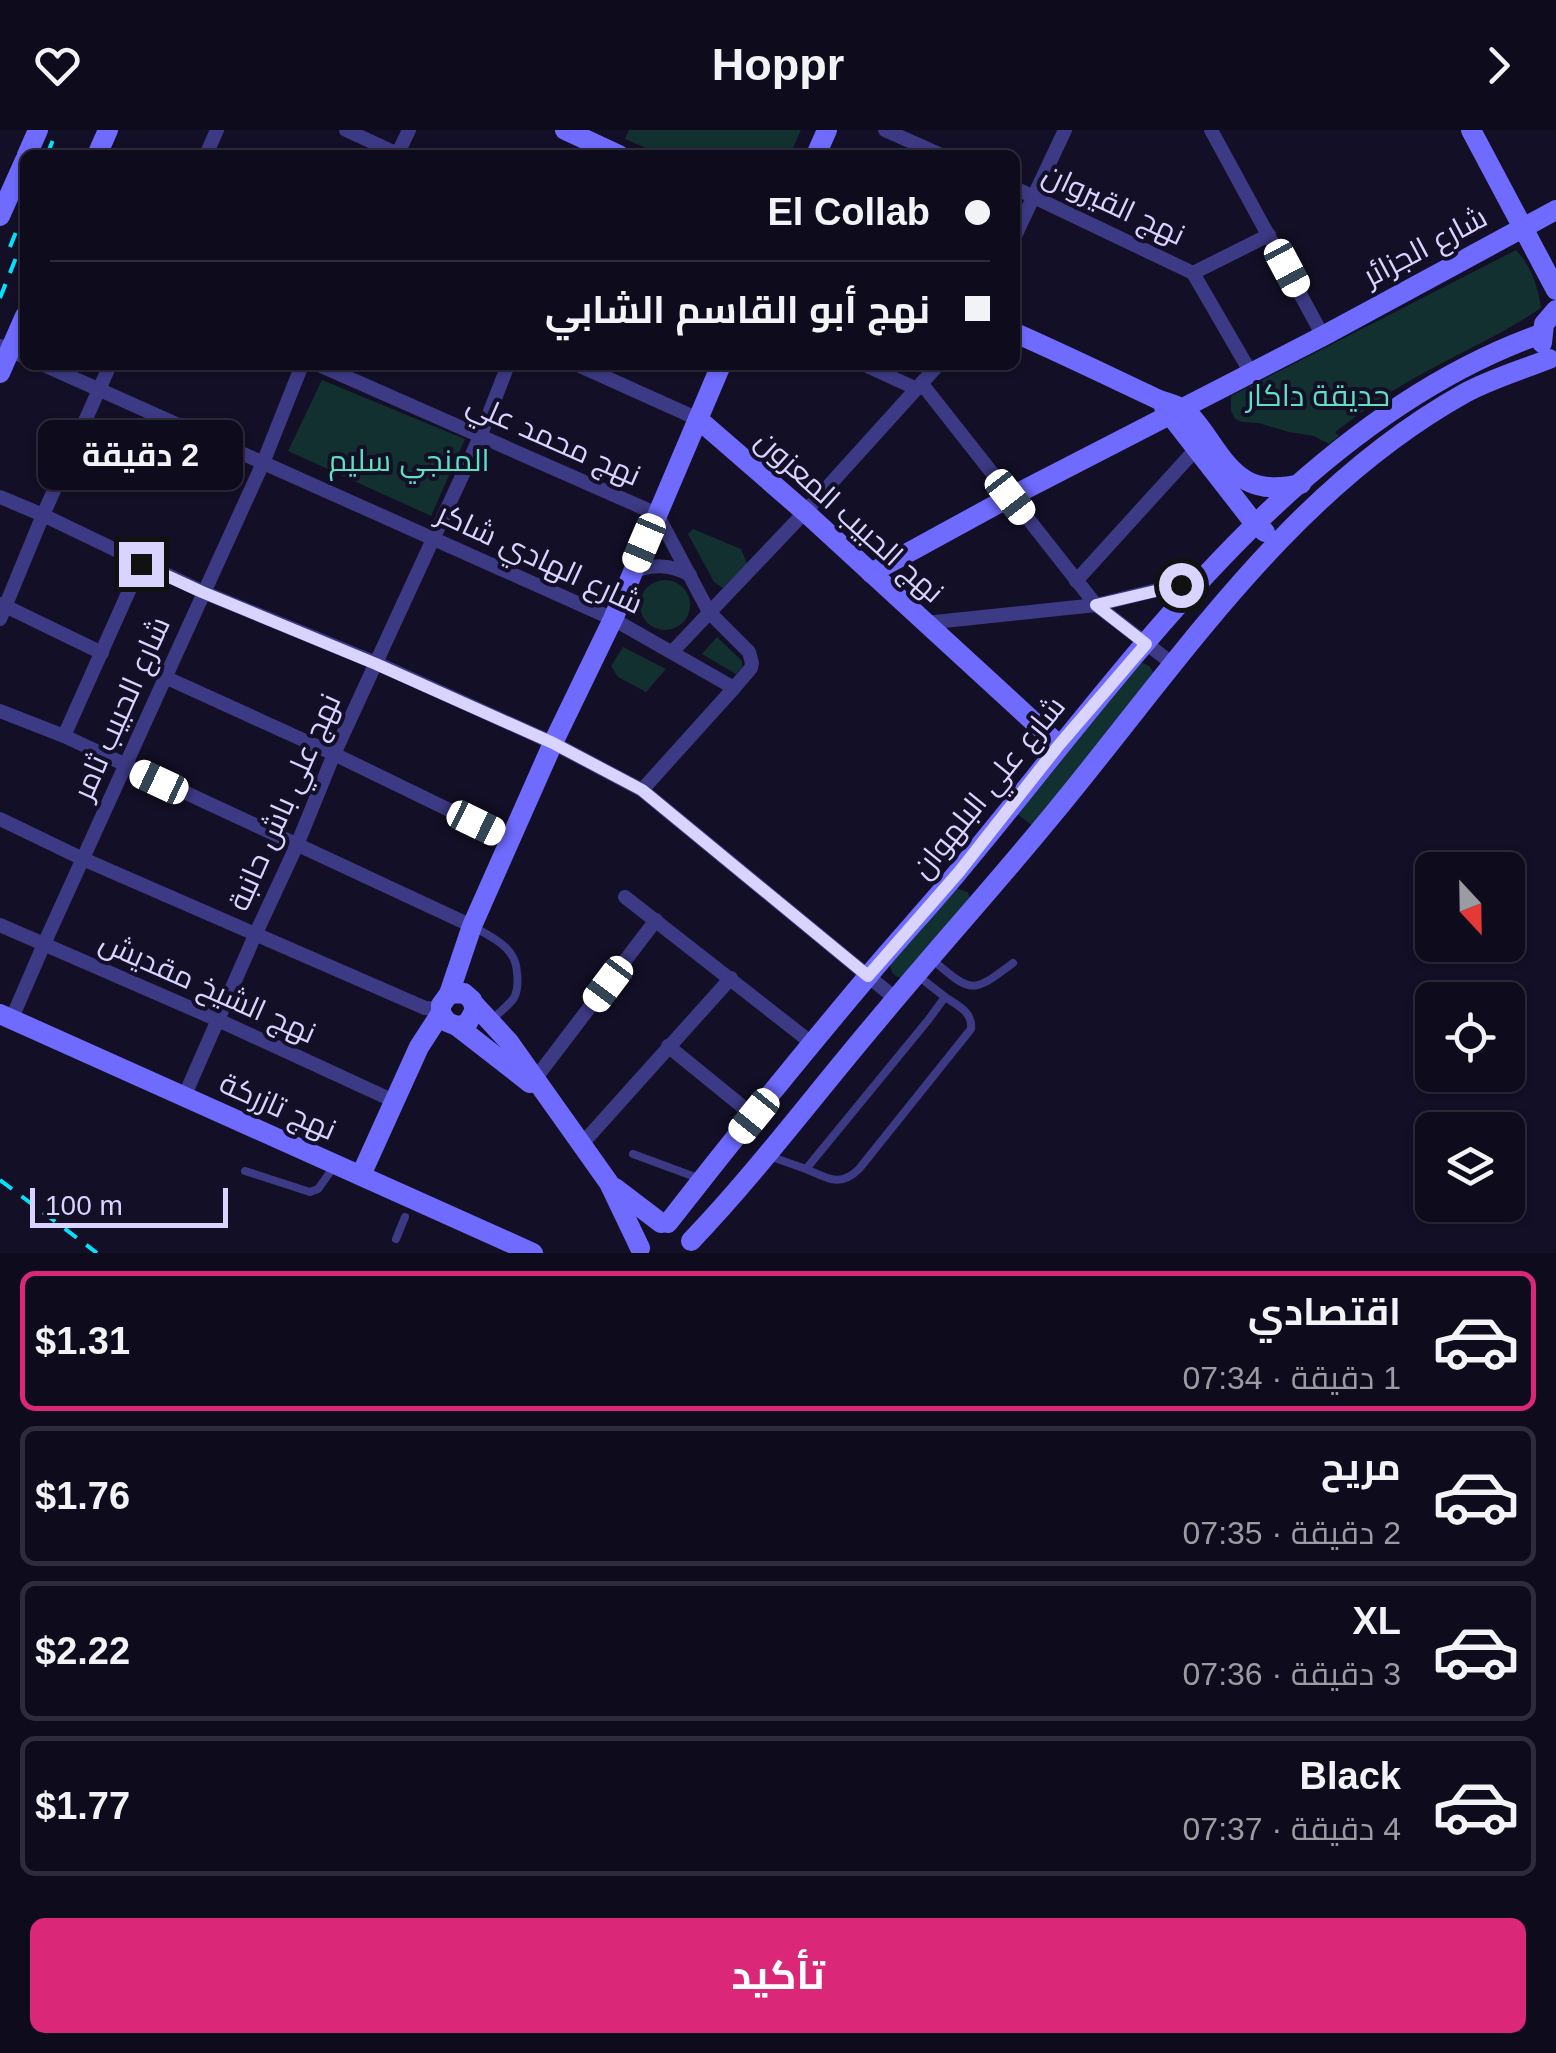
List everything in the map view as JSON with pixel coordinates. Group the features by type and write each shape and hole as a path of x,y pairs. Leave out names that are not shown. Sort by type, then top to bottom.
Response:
{"street":[{"path":"346,130 388,150"},
{"path":"564,130 609,147"},
{"path":"885,130 931,150"},
{"path":"1020,225 1064,130"},
{"path":"1211,130 1323,336"},
{"path":"1471,130 1556,290"},
{"path":"0,216 20,171"},
{"name":"نهج القيروان","path":"1020,190 1194,272 1251,373"},
{"name":"شارع الجزائر","path":"870,573 1171,408 1323,336 1556,210"},
{"path":"1194,272 1268,235"},
{"path":"609,1183 665,1223 682,1228 692,1249 721,1209 1277,541 1354,469 1432,413 1495,378 1552,362 1544,351 1541,334 1556,310"},
{"name":"شارع علي البلهوان","path":"641,1250 646,1232 665,1223 702,1180 868,976 959,872 1059,745 1255,524 1363,432 1433,384 1484,356 1541,334"},
{"path":"1020,335 1081,361 1171,408 1237,474 1251,483 1282,488 1301,484"},
{"path":"0,373 12,351"},
{"name":"شارع الهادي شاكر","path":"55,370 612,618 734,688"},
{"path":"102,653 2,610 108,370"},
{"name":"شارع الحبيب ثامر","path":"6,1016 44,944 167,678 300,370"},
{"name":"نهج محمد علي","path":"330,370 657,514"},
{"name":"نهج علي باش حانبة","path":"184,1098 506,370"},
{"name":"نهج الحبيب المعزون","path":"589,370 698,420 805,512 1059,745"},
{"path":"448,1014 472,926 719,370"},
{"path":"878,370 920,386 1096,605 1173,664"},
{"path":"672,652 934,370"},
{"path":"1171,408 1196,449 1255,524 1277,541"},
{"path":"1076,582 1196,449"},
{"path":"0,497 202,592 553,743 642,790 896,999"},
{"path":"642,790 751,668 749,652 709,612 657,514"},
{"path":"64,736 141,564"},
{"path":"632,572 668,566 690,575"},
{"path":"925,623 1096,605 1204,579"},
{"path":"167,678 511,840"},
{"path":"0,711 64,736 472,926"},
{"path":"0,819 425,1008 448,1014 538,1086"},
{"path":"980,845 1008,867"},
{"path":"959,872 986,894"},
{"path":"625,896 813,1044"},
{"path":"538,1086 656,920"},
{"name":"نهج الشيخ مقديش","path":"0,925 394,1102"},
{"path":"448,1014 462,1026 471,1020 474,1002 462,954"},
{"path":"581,1145 730,978"},
{"path":"361,1175 419,1048 464,993 510,1042 609,1183 641,1250"},
{"name":"نهج تازركة","path":"6,1016 533,1253"},
{"path":"668,1046 754,1116"}],"lane":[{"path":"472,926 504,944 518,968 513,999 490,1022"},
{"path":"931,959 959,983 972,987 985,984 1013,963"},
{"path":"766,1155 833,1181 849,1179 859,1170 971,1030 968,1012 916,975"},
{"path":"806,1168 945,996"},
{"path":"633,1154 702,1180"},
{"path":"245,1171 310,1192 318,1189 335,1164"},
{"path":"396,1238 405,1216"}],"green space":[{"path":"629,130 801,130 792,150 650,150 625,139"},
{"name":"حديقة داكار","path":"1516,250 1533,277 1541,308 1391,392 1335,432 1339,436 1329,444 1314,436 1235,419 1231,396"},
{"name":"المنجي سليم","path":"322,380 465,439 431,516 288,451"},
{"path":"693,529 741,549 747,563 723,588 714,582 688,534"},
{"path":"665,580 683,587 690,605 683,623 665,630 647,623 640,605 647,587"},
{"path":"717,637 742,661 736,674 702,654"},
{"path":"623,647 666,669 646,692 618,677 611,666"},
{"path":"1143,663 1154,673 1034,827 1016,813"},
{"path":"955,888 968,892 970,900 901,978 896,976 890,963"}],"railway":[{"path":"49,150 57,130"},
{"path":"10,247 20,222"},
{"path":"0,298 20,248"},
{"path":"0,1180 97,1253"}],"route":[{"path":"141,564 553,743 642,790 868,976 959,872 1059,745 1146,644 1096,605 1181,585"}]}
